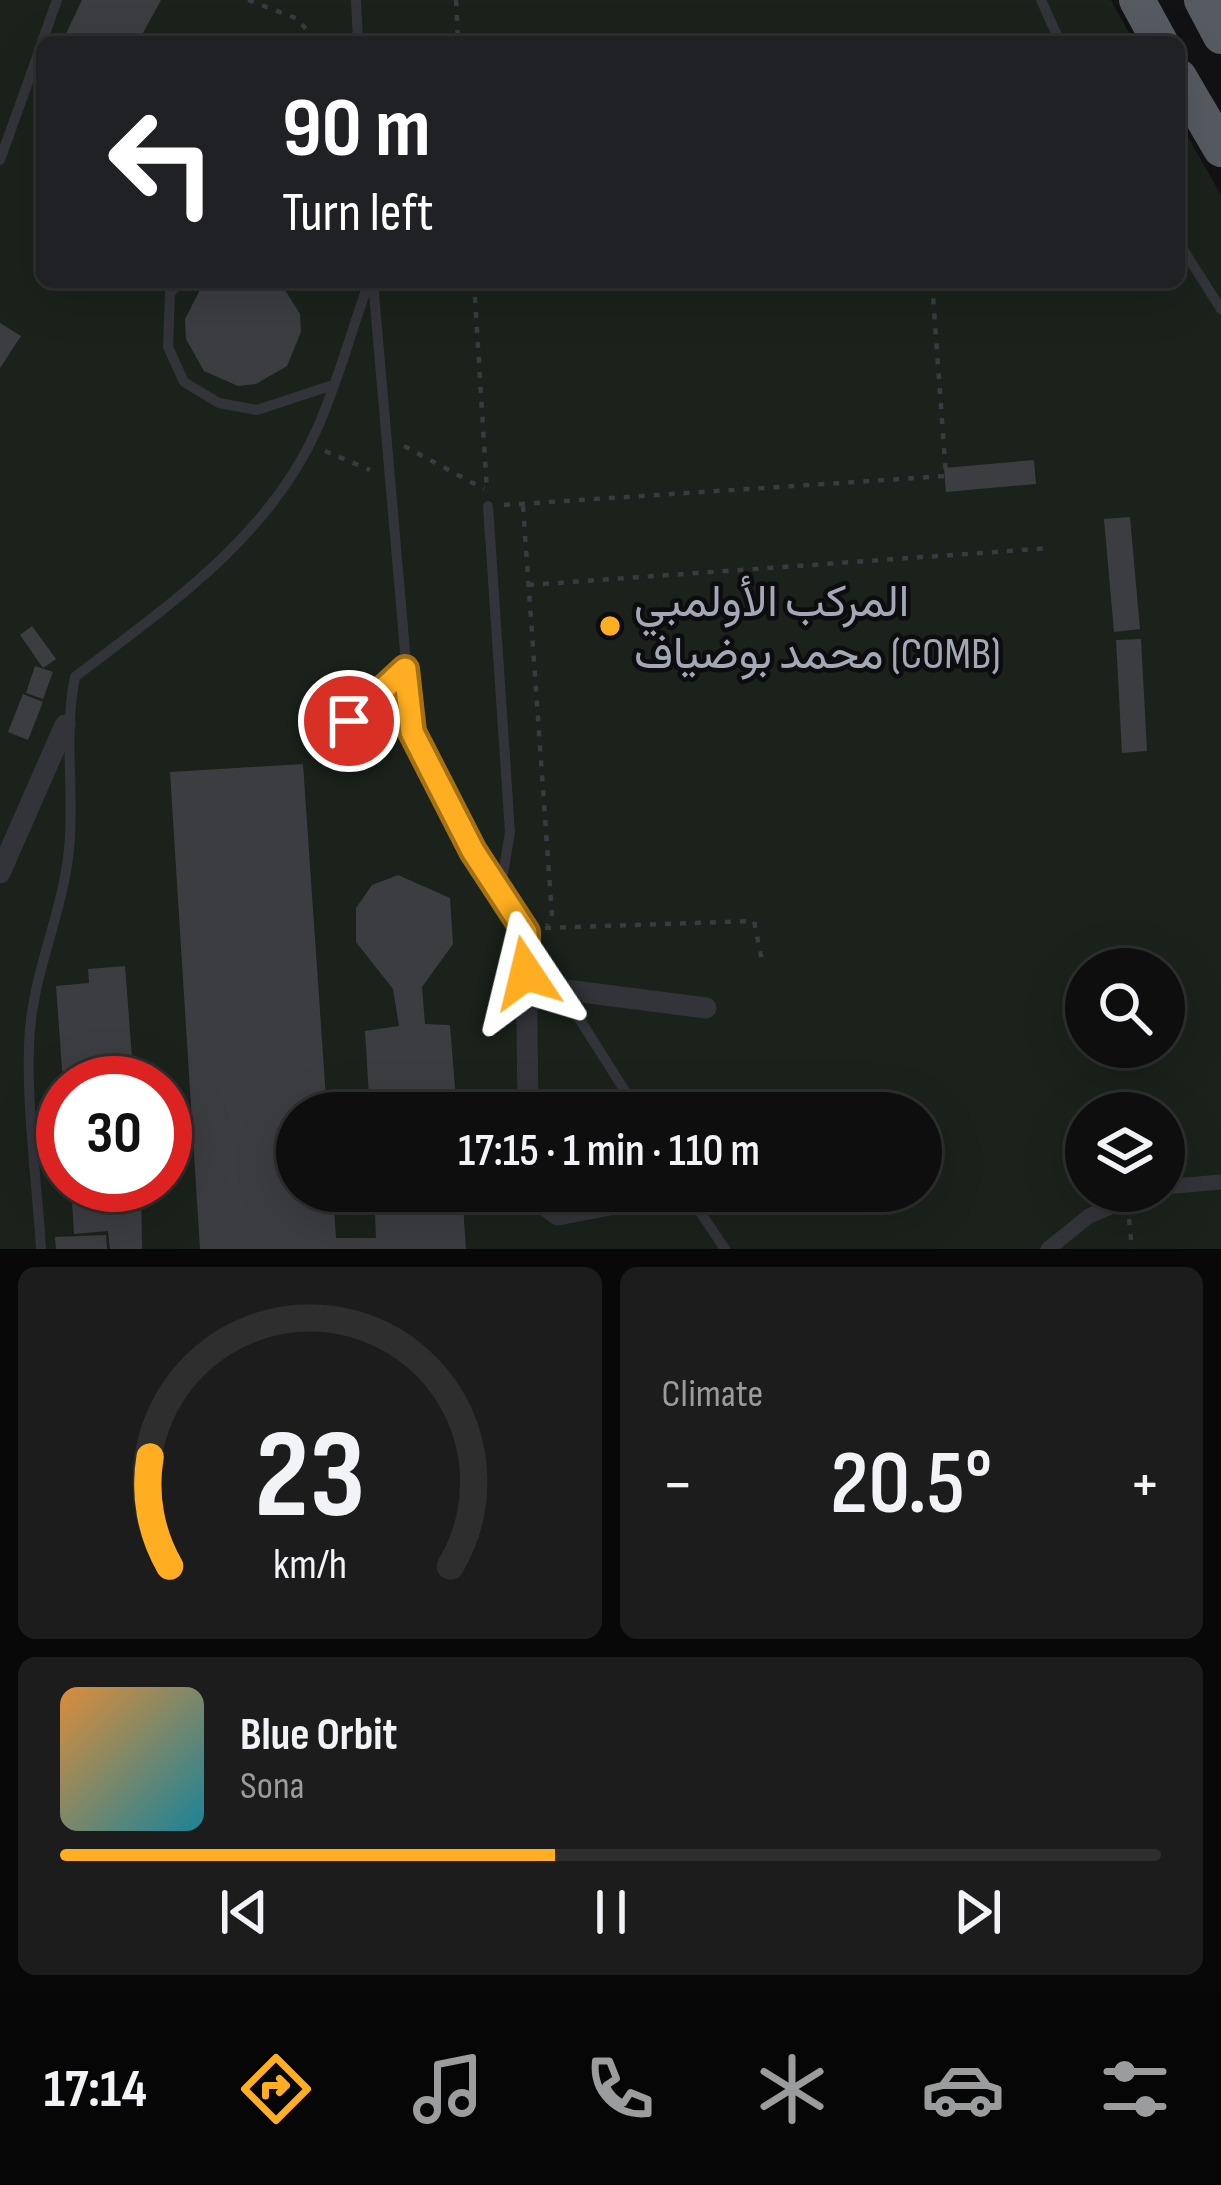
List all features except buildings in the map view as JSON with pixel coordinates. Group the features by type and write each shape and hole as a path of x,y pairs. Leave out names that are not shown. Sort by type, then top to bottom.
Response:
{"highway":[{"path":"1137,0 1157,36"},
{"path":"1202,0 1221,36"},
{"path":"1185,87 1221,149"}],"street":[{"path":"315,738 349,721 405,669"},
{"path":"0,873 65,725"},
{"path":"529,1092 535,935"},
{"path":"566,990 706,1008"},
{"path":"1185,1185 1221,1182"},
{"path":"1048,1249 1098,1212"}],"lane":[{"path":"44,36 57,0"},
{"path":"356,0 358,36"},
{"path":"1041,0 1057,36"},
{"path":"0,160 36,59"},
{"path":"1185,252 1221,309"},
{"path":"175,288 170,293 168,347 184,382 219,403 257,410 333,385"},
{"path":"41,1249 28,1046 40,962 64,898 71,827 65,725 75,677 136,635 240,542 309,444 369,288"},
{"path":"371,288 412,732 500,892 535,935 627,1092"},
{"path":"488,506 510,832 500,892"},
{"path":"699,1212 725,1249"}],"path":[{"path":"248,0 298,19 311,36"},
{"path":"456,0 458,36"},
{"path":"474,288 488,506 946,476 932,288"},
{"path":"383,434 488,491"},
{"path":"309,444 387,478"},
{"path":"523,504 552,916 535,935"},
{"path":"528,585 1051,548"},
{"path":"535,935 754,921 763,966"}],"shaded area":[{"name":"المركب الأولمبي محمد بوضياف (COMB)","path":"0,0 1111,0 1131,36 36,36 36,288 1185,288 1185,132 1221,195 1221,1249 0,1249"}],"place":[{"name":"المركب الأولمبي محمد بوضياف (COMB)","path":"610,626"}],"route":[{"path":"349,721 405,669 412,732 473,851 526,932 526,973"}]}
